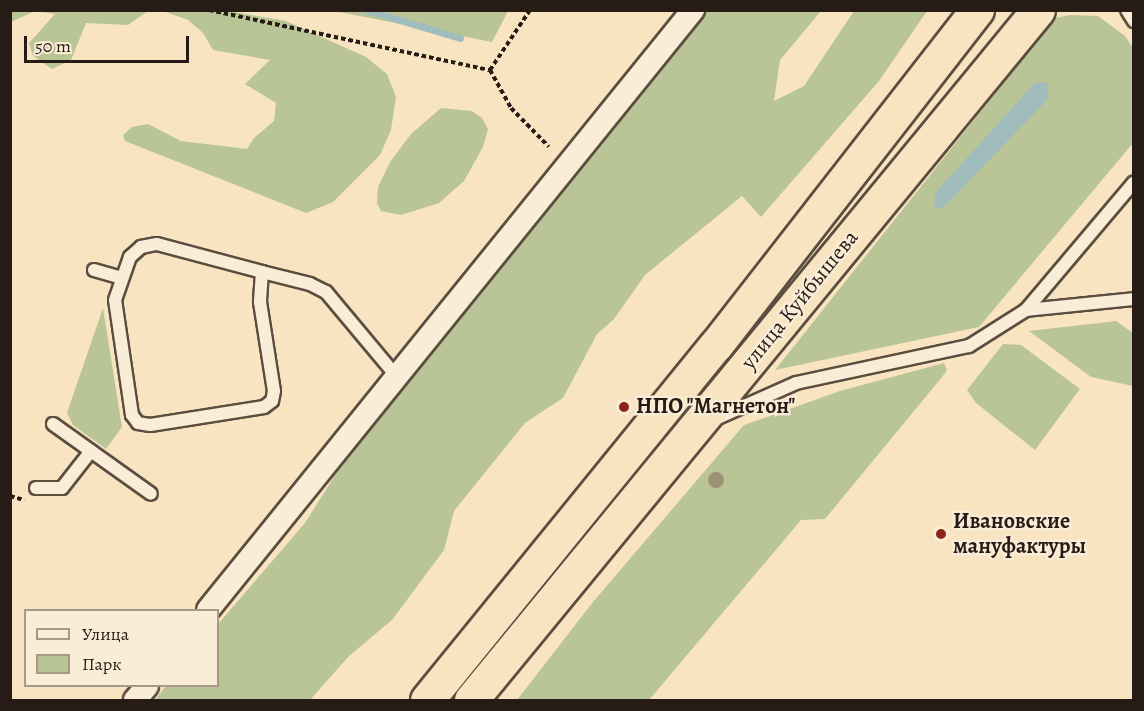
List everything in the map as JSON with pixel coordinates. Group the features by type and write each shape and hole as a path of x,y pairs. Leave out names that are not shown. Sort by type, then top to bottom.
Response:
{"highway":[{"name":"улица Куйбышева","path":"427,700 716,345 976,10"},
{"name":"улица Куйбышева","path":"471,700 1038,10"}],"street":[{"path":"209,609 693,10"},
{"path":"135,700 146,687"}],"lane":[{"path":"1127,10 1134,21"},
{"path":"696,428 796,383 969,346 1026,310 1134,182"},
{"path":"262,272 260,302 274,391 272,401 264,406 150,425 138,423 132,415 115,312 122,278 130,257 141,247 157,244 262,272 326,292 397,377"},
{"path":"94,270 122,278"},
{"path":"1026,310 1134,298"},
{"path":"53,424 151,494"},
{"path":"36,488 62,488 91,451"}],"path":[{"path":"209,10 490,70 511,108 549,147"},
{"path":"490,70 530,10"}],"green space":[{"path":"11,10 148,11 128,25 86,23 71,60 52,69 33,56 29,43 55,14 35,11 11,22"},
{"path":"163,11 229,11 286,21 366,57 387,74 396,97 391,130 380,155 333,202 306,213 125,141 123,135 132,127 148,124 181,141 247,149 254,138 274,121 276,103 245,84 270,60 213,50 203,33 188,20"},
{"path":"334,11 508,11 492,42"},
{"path":"698,11 821,11 780,60 774,101 804,86 854,11 927,11 879,81 761,217 742,196 645,275 614,319 597,334 563,398 525,423 454,511 444,550 392,620 349,656 310,700 155,700 165,687 219,687 219,623 305,523 350,451 434,350"},
{"path":"1070,15 1098,16 1125,36 1133,48 1133,143 979,327 775,370 1055,18"},
{"path":"441,108 472,111 482,118 488,129 483,147 464,181 439,203 401,215 381,211 377,203 378,187 390,162 411,134"},
{"path":"103,308 122,427 106,449 73,425 67,413"},
{"path":"1116,321 1133,333 1133,386 1091,377 1029,331"},
{"path":"1003,344 1021,345 1080,389 1035,450 976,403 967,390"},
{"path":"944,363 947,370 942,377 825,519 801,520 649,700 517,700 593,602 744,425 840,391"}],"water":[{"path":"1048,82 1048,99 942,209 934,206 935,193 1035,83"}],"waterway":[{"path":"366,10 460,38"}],"place":[{"name":"НПО \"Магнетон\"","path":"624,407"},
{"name":"Ивановские мануфактуры","path":"941,534"}]}
